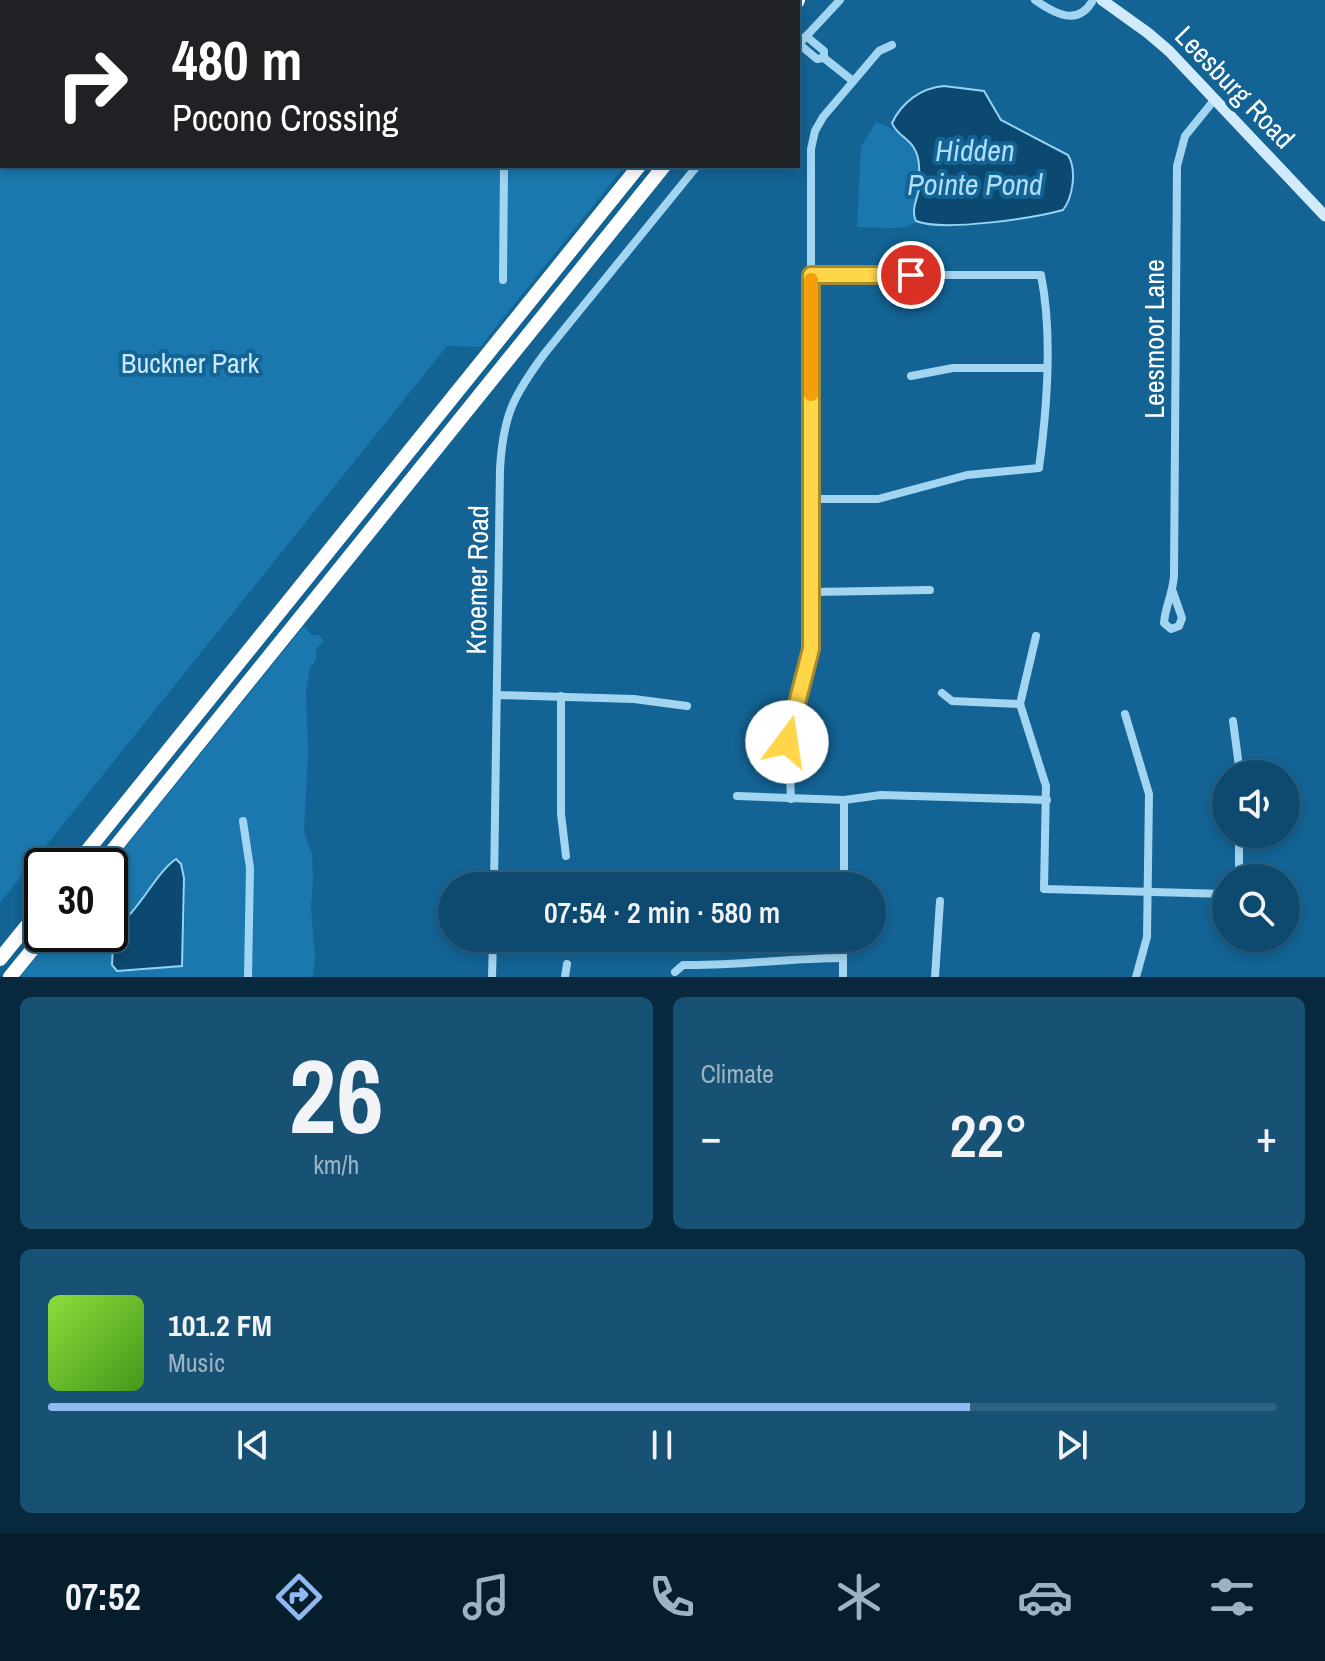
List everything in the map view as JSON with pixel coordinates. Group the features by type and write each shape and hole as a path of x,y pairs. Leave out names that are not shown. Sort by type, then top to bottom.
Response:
{"highway":[{"path":"90,848 637,168"},
{"path":"115,848 662,168"},
{"path":"0,959 24,929"},
{"path":"10,977 30,952"}],"main road":[{"name":"Leesburg Road","path":"1102,0 1159,42 1325,216"}],"street":[{"path":"800,43 840,0"},
{"path":"1035,0 1056,14 1068,17 1081,14 1093,0"},
{"path":"806,36 824,51 824,58"},
{"path":"791,799 792,778 787,742 811,649 812,143 818,124 853,81 879,51 892,45"},
{"path":"800,46 817,59 824,58 853,81"},
{"name":"Leesmoor Lane","path":"1173,592 1177,166 1185,136 1215,99"},
{"path":"503,280 504,168"},
{"name":"Kroemer Road","path":"494,872 503,432 510,406 524,381 695,168"},
{"path":"811,275 1041,275 1046,301 1045,426 1039,468 967,475 887,498 812,499"},
{"path":"911,376 953,368 1046,368"},
{"path":"812,592 930,590"},
{"path":"1036,636 1020,704 1046,786 1044,889 1212,894"},
{"path":"942,693 952,701 1020,704"},
{"path":"497,695 634,699 687,706"},
{"path":"561,696 561,814 566,856"},
{"path":"1125,714 1149,794 1146,949 1136,977"},
{"path":"1233,721 1238,760"},
{"path":"737,796 844,800 881,795 1047,800"},
{"path":"844,800 844,872"},
{"path":"243,821 250,874 248,977"},
{"path":"935,977 940,901"},
{"path":"492,977 493,952"},
{"path":"843,952 843,977"},
{"path":"675,972 683,965 721,966 799,958 843,958"},
{"path":"565,977 567,964"}],"green space":[{"path":"876,122 904,137 917,158 920,171 913,214 917,222 906,227 857,227 861,147"},
{"name":"Buckner Park","path":"0,168 623,168 480,347 447,346 44,848 24,848 24,873 0,903"},
{"path":"304,626 311,635 319,635 324,641 316,649 316,660 310,668 306,691 308,753 304,832 312,854 313,977 20,977 40,952 115,952 137,971 180,966 185,913 180,861 128,917 128,848 125,848"}],"water":[{"name":"Hidden Pointe Pond","path":"944,86 984,91 1001,120 1068,155 1073,183 1063,210 1032,217 967,224 916,221 914,207 920,184 918,156 892,123 913,97"},
{"path":"176,859 181,864 184,878 182,966 117,971 112,965 113,952 128,952 128,916"}],"slow traffic":[{"path":"811,280 811,394"}],"route":[{"path":"787,742 811,649 811,275 911,275"}]}
